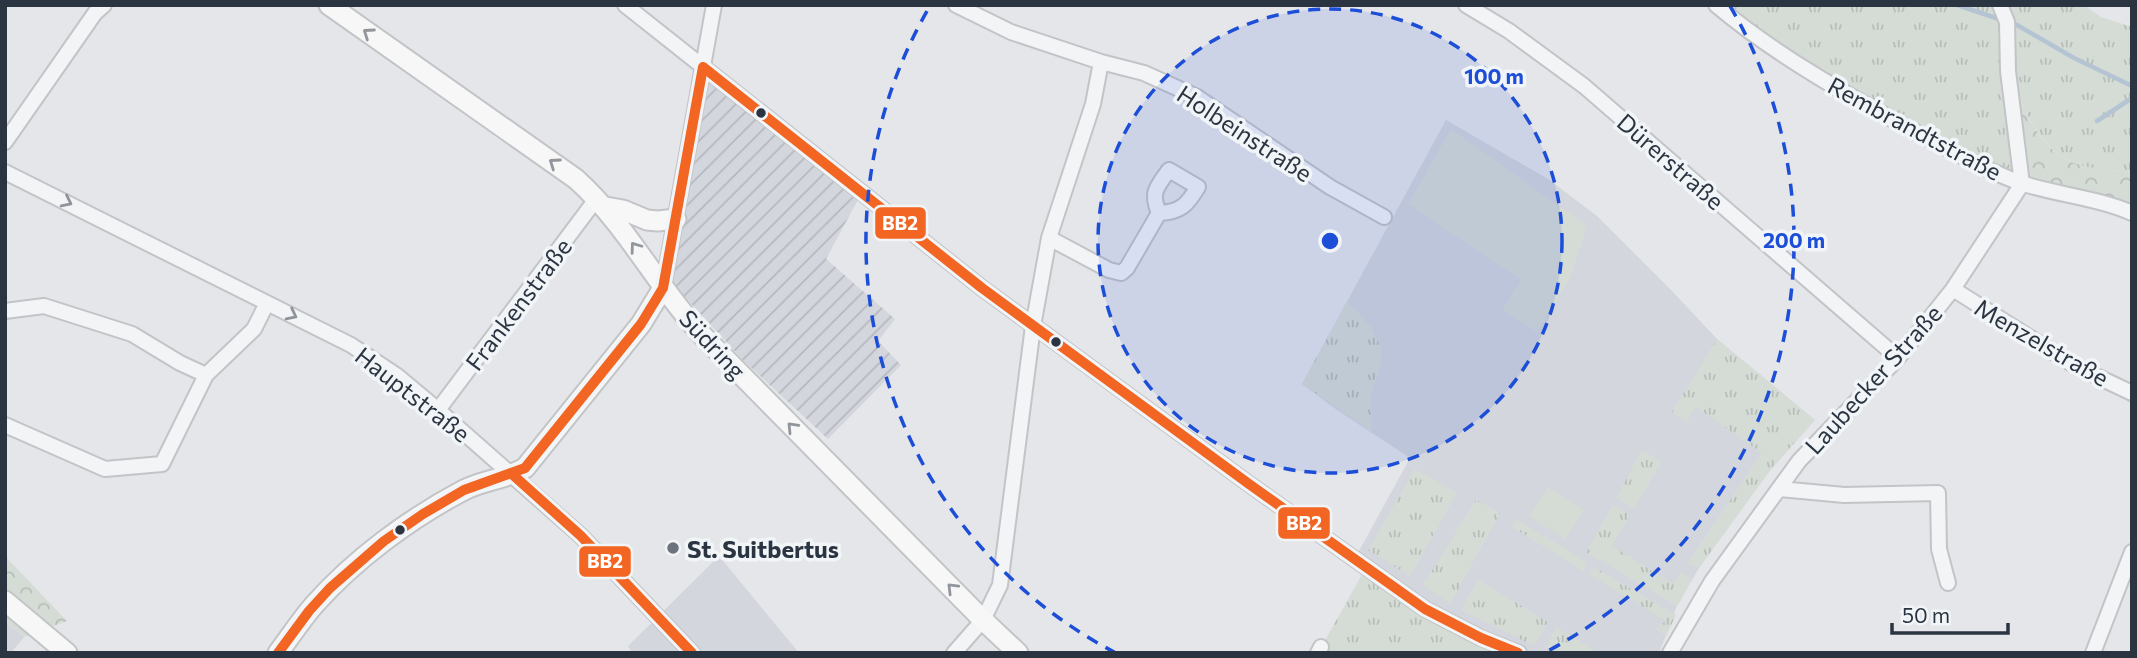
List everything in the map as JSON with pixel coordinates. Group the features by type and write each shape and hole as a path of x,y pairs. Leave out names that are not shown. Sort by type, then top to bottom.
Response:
{"street":[{"path":"5,142 95,13 104,5"},
{"name":"Südring","path":"329,5 576,179 602,203 663,288 701,334 1018,653"},
{"path":"625,5 883,211 1033,326 1249,484 1425,609 1481,638 1519,653"},
{"path":"278,653 313,607 368,554 400,530 479,483 513,475 525,468 641,324 663,288 714,5"},
{"name":"Holbeinstraße","path":"956,5 1011,32 1101,62 1144,73 1197,97 1330,187 1384,217"},
{"name":"Dürerstraße","path":"1466,5 1509,31 1584,86 1898,358"},
{"name":"Rembrandtstraße","path":"1716,5 1748,32 1855,99 1946,148 2022,184 2117,206 2132,213"},
{"path":"2000,5 2007,22 2008,71 2022,184"},
{"path":"954,653 983,620 1000,585 1033,326 1049,238 1093,104 1101,62"},
{"name":"Hauptstraße","path":"5,172 351,345 396,375 581,536 692,653"},
{"name":"Laubecker Straße","path":"1670,653 1712,581 1799,461 1898,358 1953,289 2022,184"},
{"path":"602,203 647,220 676,219"},
{"name":"Frankenstraße","path":"438,410 602,203"},
{"path":"1049,238 1109,270 1121,273 1127,268 1158,213"},
{"name":"Menzelstraße","path":"1953,289 2075,366 2132,393"},
{"path":"5,425 104,469 162,464 206,375 254,328 267,303"},
{"path":"5,312 44,306 132,334 172,359 206,375"},
{"path":"1780,489 1844,495 1938,493 1939,549 1948,583"},
{"path":"2093,653 2132,552"},
{"path":"5,601 67,653"}],"shaded area":[{"path":"703,67 861,194 826,259 895,319 878,341 901,365 828,439 743,360 666,273"},
{"path":"1446,120 1548,179 1597,216 1717,339 1815,420 1771,469 1699,568 1677,606 1659,653 1519,653 1481,638 1366,567 1359,551 1410,458 1302,384"},
{"path":"719,556 799,653 632,653 628,646"},
{"path":"5,622 24,637 11,653 5,653"}],"green space":[{"path":"1716,5 2084,5 2101,17 2132,27 2132,172 2088,167 2058,153 2037,131 2009,74 2022,184 1855,99"},
{"path":"2008,71 2036,131 2057,154 2088,167 2132,172 2132,213 2022,184"},
{"path":"1451,129 1587,226 1571,276 1537,332 1502,310 1521,280 1408,204"},
{"path":"1347,301 1371,327 1381,347 1381,364 1371,396 1372,432 1302,384"},
{"path":"1717,339 1815,420 1771,469 1699,568 1688,563 1762,453 1696,407 1686,423 1672,412"},
{"path":"1642,450 1662,462 1634,508 1616,498"},
{"path":"1415,469 1457,493 1410,576 1368,550"},
{"path":"1548,487 1584,510 1565,539 1529,516"},
{"path":"1476,500 1500,513 1450,604 1423,585"},
{"path":"1613,505 1630,515 1612,546 1673,584 1681,573 1692,579 1677,606 1586,552"},
{"path":"1516,519 1587,562 1583,571 1511,526"},
{"path":"5,556 67,621 24,637 5,622"},
{"path":"1366,567 1425,609 1519,653 1318,653"},
{"path":"1594,567 1676,615 1666,636 1655,629 1666,621 1590,575"},
{"path":"1478,580 1548,622 1534,646 1461,610"},
{"path":"1556,627 1598,653 1558,653 1546,648"}],"waterway":[{"path":"1957,5 2017,25 2074,58 2132,86"},
{"path":"2097,121 2132,98"}],"transit line":[{"name":"BB2","path":"703,67 982,288 1249,484 1425,609 1481,638 1518,653"},
{"name":"BB2","path":"278,653 330,588 384,541 464,490 525,468 641,324 663,288 703,67"},
{"name":"BB2","path":"513,475 581,536 692,653"}],"place":[{"name":"St. Suitbertus","path":"673,548"}]}
